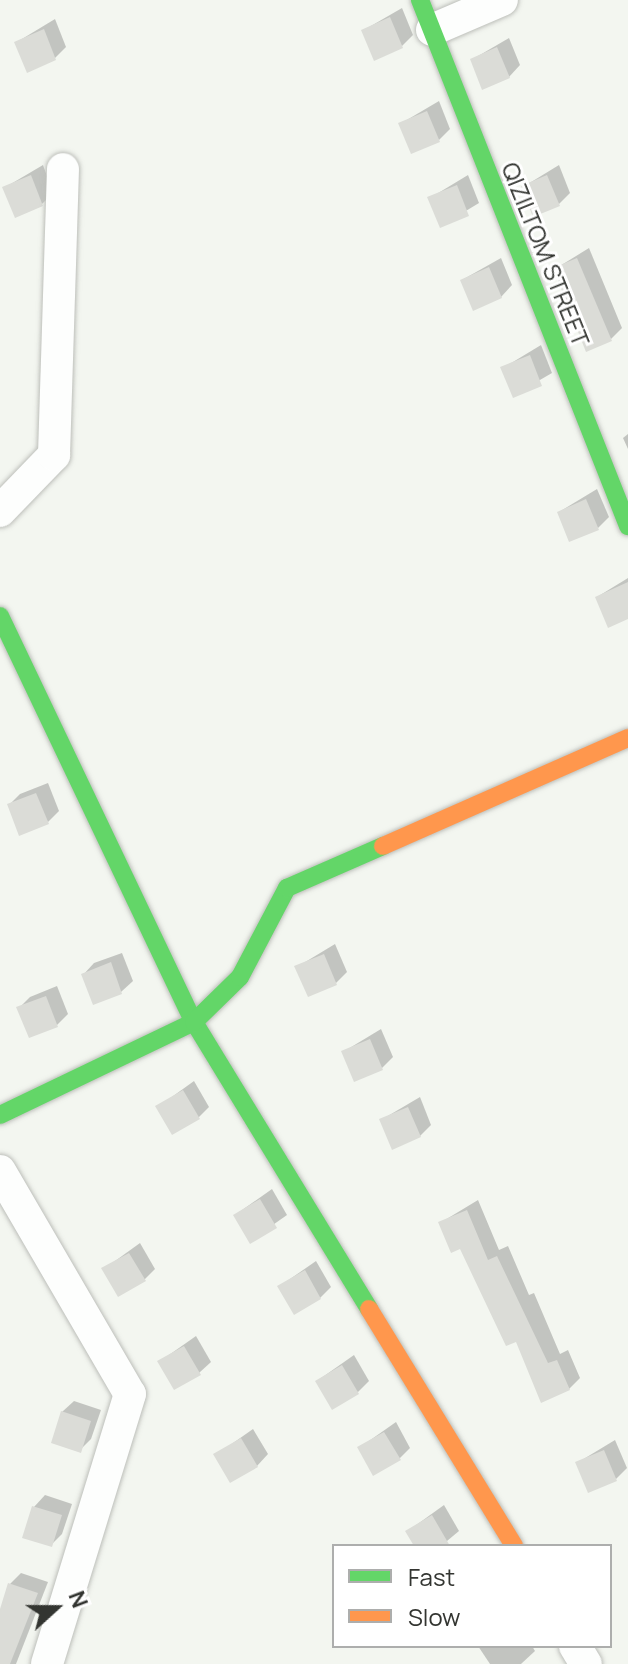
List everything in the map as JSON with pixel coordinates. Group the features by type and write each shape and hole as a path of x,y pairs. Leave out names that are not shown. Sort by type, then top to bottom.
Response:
{"street":[{"name":"QIZILTOM STREET","path":"420,0 628,526"},
{"path":"432,30 502,0"},
{"path":"0,511 54,455 63,169"},
{"path":"0,616 194,1022 513,1544"},
{"path":"0,1115 194,1022 240,977 287,888 628,738"},
{"path":"0,1171 130,1394 47,1664"}],"building":[{"path":"390,17 403,48 374,61 361,30"},
{"path":"44,29 56,60 27,73 14,42"},
{"path":"497,47 510,78 482,90 470,59"},
{"path":"427,111 440,142 411,154 398,123"},
{"path":"31,175 43,206 15,218 2,187"},
{"path":"547,175 560,206 533,217 521,186"},
{"path":"457,185 469,216 440,228 427,197"},
{"path":"577,258 612,341 586,352 553,268"},
{"path":"489,267 502,298 473,311 460,280"},
{"path":"530,355 542,386 513,398 500,367"},
{"path":"586,499 599,530 569,542 557,512"},
{"path":"628,582 628,619 608,628 595,597"},
{"path":"36,793 49,824 19,836 7,804"},
{"path":"324,954 337,985 308,997 294,966"},
{"path":"111,962 122,994 93,1005 81,974"},
{"path":"46,996 58,1027 29,1038 16,1007"},
{"path":"370,1039 383,1070 354,1082 341,1051"},
{"path":"183,1090 200,1119 172,1135 155,1106"},
{"path":"408,1107 421,1137 392,1150 379,1119"},
{"path":"260,1199 277,1228 250,1244 233,1215"},
{"path":"467,1210 488,1260 497,1256 548,1363 557,1360 570,1390 541,1403 516,1342 506,1346 460,1249 451,1253 438,1222"},
{"path":"129,1253 146,1281 118,1297 101,1268"},
{"path":"305,1270 321,1299 294,1315 277,1286"},
{"path":"184,1346 201,1375 174,1390 157,1361"},
{"path":"342,1365 359,1394 332,1410 315,1381"},
{"path":"61,1411 91,1421 81,1453 51,1443"},
{"path":"384,1432 401,1460 373,1476 357,1447"},
{"path":"241,1438 258,1467 230,1483 213,1454"},
{"path":"604,1450 617,1481 588,1493 575,1462"},
{"path":"32,1506 62,1515 52,1547 22,1538"},
{"path":"432,1515 449,1544 413,1544 405,1531"},
{"path":"8,1583 38,1593 10,1664 0,1664 0,1609"}],"traffic: fast":[{"path":"420,0 628,526"},
{"path":"0,616 194,1022 369,1309"},
{"path":"0,1115 194,1022 240,977 287,888 383,846"}],"traffic: slow":[{"path":"383,846 628,738"},
{"path":"369,1309 513,1544"}]}
